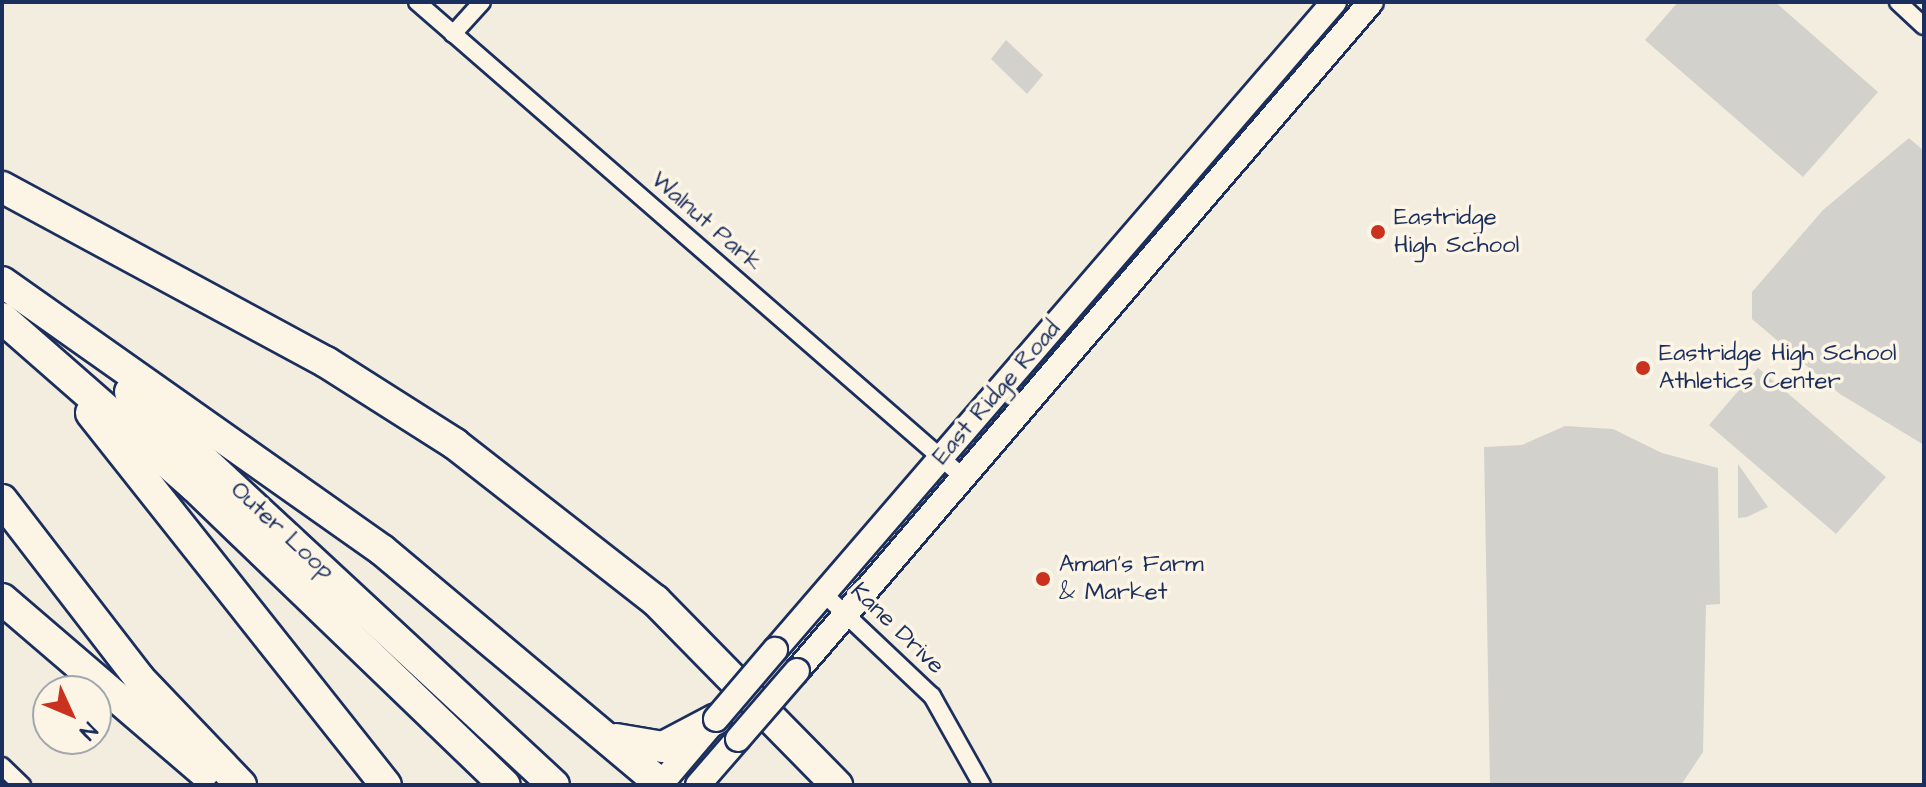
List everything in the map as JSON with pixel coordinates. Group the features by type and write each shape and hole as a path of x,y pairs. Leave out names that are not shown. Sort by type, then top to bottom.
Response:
{"highway":[{"path":"2,176 137,258"},
{"path":"2,187 137,258 384,396 546,511 697,638 837,785"},
{"path":"2,284 382,550 661,785"},
{"name":"Outer Loop","path":"2,284 178,435 554,785"},
{"path":"2,318 142,474 386,785"},
{"name":"Outer Loop","path":"2,318 174,467 505,785"},
{"path":"2,500 139,678 241,785"},
{"path":"2,599 219,785"},
{"path":"597,728 655,749 727,729"}],"main road":[{"name":"East Ridge Road","path":"698,785 727,729 775,650 1334,2"},
{"name":"East Ridge Road","path":"661,785 797,671 1371,2"}],"street":[{"name":"Walnut Park","path":"417,2 963,477"},
{"path":"453,34 482,2"},
{"path":"1898,2 1924,26"},
{"name":"Kane Drive","path":"823,593 932,696 982,785"},
{"path":"2,766 22,785"}],"shaded area":[{"path":"1678,2 1775,2 1878,92 1803,177 1645,40"},
{"path":"1006,40 1043,75 1027,94 991,59"},
{"path":"1909,138 1924,151 1924,445 1840,394 1752,319 1752,292 1823,210"},
{"path":"1758,368 1886,477 1836,534 1709,425"},
{"path":"1565,426 1613,429 1662,453 1718,468 1720,604 1706,605 1703,752 1681,785 1490,785 1484,447 1522,445"},
{"path":"1738,464 1768,507 1738,518"}],"place":[{"name":"Eastridge High School","path":"1378,232"},
{"name":"Eastridge High School Athletics Center","path":"1643,368"},
{"name":"Aman's Farm & Market","path":"1043,579"}]}
